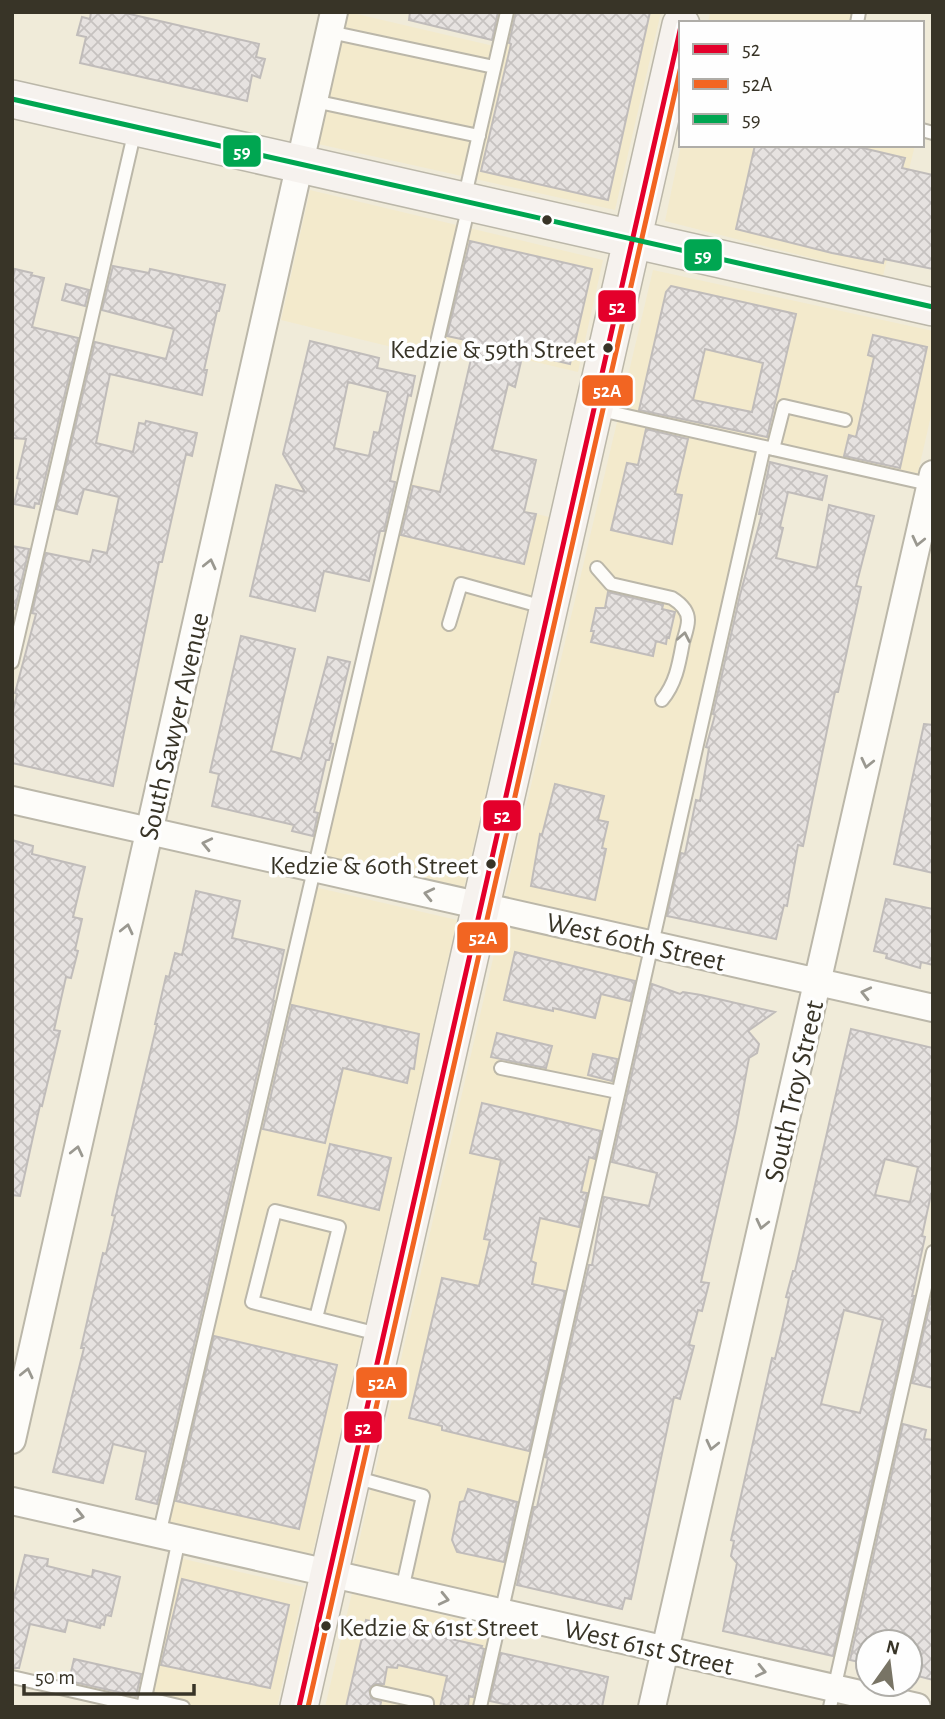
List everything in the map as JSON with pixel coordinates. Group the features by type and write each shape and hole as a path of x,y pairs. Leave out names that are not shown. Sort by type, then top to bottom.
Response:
{"main road":[{"path":"299,1707 592,408 631,239 675,75 679,41"},
{"path":"12,99 933,307"}],"street":[{"name":"South Sawyer Avenue","path":"12,1440 300,164 330,19"},
{"name":"South Troy Street","path":"652,1707 932,481"},
{"name":"West 60th Street","path":"12,800 933,1008"},
{"name":"West 61st Street","path":"12,1501 666,1650 832,1697 917,1707"}],"lane":[{"path":"143,1704 169,1537 314,868 467,202 507,12"},
{"path":"330,19 494,67"},
{"path":"314,100 479,136"},
{"path":"12,662 136,126"},
{"path":"480,1707 618,1092 769,448 784,406 845,420"},
{"path":"592,408 932,481"},
{"path":"597,568 611,584 672,598 685,610 688,619 677,676 662,700"},
{"path":"449,624 461,584 547,608"},
{"path":"502,1068 618,1092"},
{"path":"316,1318 339,1227 275,1211 251,1302 383,1335"},
{"path":"832,1697 933,1252"},
{"path":"351,1476 423,1496 402,1590"},
{"path":"12,1677 143,1704 183,1707"},
{"path":"377,1692 427,1703 427,1707"}],"shaded area":[{"path":"348,12 498,47 507,12 661,12 615,210 318,144"},
{"path":"710,12 859,12 857,21 708,21"},
{"path":"681,147 915,147 883,276 665,221"},
{"path":"310,190 603,260 578,372 438,339 433,357 281,320"},
{"path":"653,270 933,331 933,407 916,481 764,447 654,934 504,900"},
{"path":"404,482 549,517 464,888 318,855"},
{"path":"310,886 457,920 312,1556 163,1520"},
{"path":"501,924 649,958 504,1602 353,1568"},
{"path":"175,1557 304,1587 277,1707 143,1707"},
{"path":"352,1593 498,1628 480,1707 325,1707"}],"building":[{"path":"91,12 121,12 259,44 256,57 265,59 260,78 252,75 247,101 80,63 86,37 77,35 82,17 90,19"},
{"path":"410,12 498,12 492,40 409,20"},
{"path":"516,12 650,12 608,200 481,171"},
{"path":"755,147 858,147 905,158 902,168 933,175 933,269 884,259 883,263 832,253 736,229"},
{"path":"470,241 592,269 570,364 523,353 515,387 508,384 492,450 536,460 524,512 536,514 524,564 401,535 413,486 440,492 475,342 447,336"},
{"path":"113,266 149,273 150,269 225,285 204,370 207,370 202,395 110,374 96,443 133,452 139,423 145,424 146,421 197,433 192,456 186,454 162,562 159,562 113,786 12,763 12,715 17,694 15,693 36,614 32,613 46,553 90,562 93,550 107,553 119,497 84,489 77,514 56,509 95,342 166,359 174,329 102,310"},
{"path":"15,269 44,278 32,327 78,338 39,504 35,503 34,508 14,504 26,439 12,438 12,282"},
{"path":"66,284 89,290 85,306 62,300"},
{"path":"671,286 796,314 767,437 639,410 666,292","holes":["705,349 763,363 752,412 693,400"]},
{"path":"873,335 927,347 900,468 844,456 849,435 856,437 874,357 868,355"},
{"path":"310,341 379,358 377,368 415,376 411,396 408,395 390,481 395,482 369,581 324,571 315,611 250,596 276,485 305,492 283,454","holes":["348,382 388,392 379,433 374,432 369,456 334,448"]},
{"path":"646,429 688,439 675,494 682,495 672,544 611,530 627,463 638,465"},
{"path":"770,462 827,476 822,500 788,492 776,558 817,568 829,505 874,516 856,586 861,587 838,692 835,692 803,846 798,845 787,906 784,905 776,939 667,916 681,853 685,854 696,800 700,801 709,748 706,747 740,595 762,514 759,514"},
{"path":"12,546 29,549 15,609 12,608"},
{"path":"608,592 663,605 662,609 675,612 666,644 656,641 653,656 591,642 596,608 605,608"},
{"path":"241,636 295,649 271,751 301,759 328,657 350,662 330,743 333,744 329,760 326,760 314,812 318,813 313,836 292,831 294,825 212,806 219,774 210,772"},
{"path":"924,724 933,725 933,873 894,864"},
{"path":"555,784 604,796 598,820 608,822 602,848 606,849 595,900 531,886 540,834 542,835"},
{"path":"12,840 33,846 32,854 85,867 73,917 82,919 75,950 78,951 71,978 66,977 54,1030 60,1031 20,1196 12,1195"},
{"path":"196,891 240,901 232,938 284,950 157,1504 136,1499 146,1452 113,1444 103,1483 53,1472 84,1348 81,1348 103,1253 106,1254 115,1216 112,1215 116,1196 166,976 169,977 175,953 182,955"},
{"path":"886,899 933,909 933,965 921,962 920,968 886,958 887,954 874,951"},
{"path":"515,952 635,981 630,1001 601,994 595,1018 504,1000"},
{"path":"652,984 680,994 683,992 701,995 775,1012 748,1031 759,1044 757,1053 749,1058 701,1282 709,1283 702,1311 698,1310 689,1345 694,1346 680,1399 674,1397 631,1599 625,1598 622,1609 517,1585 534,1507 537,1507 548,1458 545,1457 589,1265 592,1265 604,1197 649,1206 657,1173 612,1162"},
{"path":"292,1005 419,1034 414,1069 410,1068 407,1083 343,1068 325,1143 263,1129"},
{"path":"851,1029 933,1048 933,1195 931,1194 922,1236 925,1237 914,1296 833,1656 723,1631 737,1563 731,1556 734,1541 731,1540 772,1358 775,1359 783,1325 789,1298 786,1297 795,1271","holes":["885,1159 918,1167 910,1202 875,1195","844,1310 883,1320 860,1413 821,1404"]},
{"path":"497,1033 552,1046 546,1068 491,1057"},
{"path":"593,1054 617,1059 612,1081 588,1075"},
{"path":"482,1103 601,1131 595,1159 589,1157 581,1192 587,1193 579,1227 540,1218 531,1261 536,1263 532,1284 565,1291 529,1451 442,1430 442,1426 409,1418 442,1278 479,1286 490,1240 484,1239 501,1160 470,1153"},
{"path":"330,1144 391,1158 379,1210 318,1195"},
{"path":"931,1300 933,1301 933,1388 912,1383"},
{"path":"214,1336 337,1365 299,1529 176,1501"},
{"path":"903,1424 926,1430 924,1439 933,1440 933,1680 924,1678 924,1628 857,1628"},
{"path":"468,1489 517,1502 504,1562 457,1552 452,1540 460,1502 464,1501"},
{"path":"25,1555 48,1559 47,1566 92,1577 93,1570 120,1577 111,1616 106,1615 104,1625 101,1624 100,1628 68,1620 65,1632 30,1624 19,1668 12,1668 12,1605"},
{"path":"182,1579 289,1605 270,1688 161,1665"},
{"path":"366,1620 482,1646 484,1649 473,1697 469,1696 468,1707 440,1707 447,1676 398,1665 397,1668 387,1667 384,1684 374,1684 369,1689 371,1698 381,1702 380,1707 346,1707"},
{"path":"854,1642 854,1661 850,1660"},
{"path":"501,1653 608,1677 602,1707 517,1707 490,1701"},
{"path":"74,1659 141,1674 136,1696 69,1681"}],"transit line":[{"name":"52","path":"299,1707 679,35"},
{"name":"52A","path":"308,1707 679,75"},
{"name":"59","path":"12,99 933,307"}],"place":[{"name":"Kedzie & 59th Street","path":"608,348"},
{"name":"Kedzie & 60th Street","path":"491,864"},
{"name":"Kedzie & 61st Street","path":"326,1626"}]}
